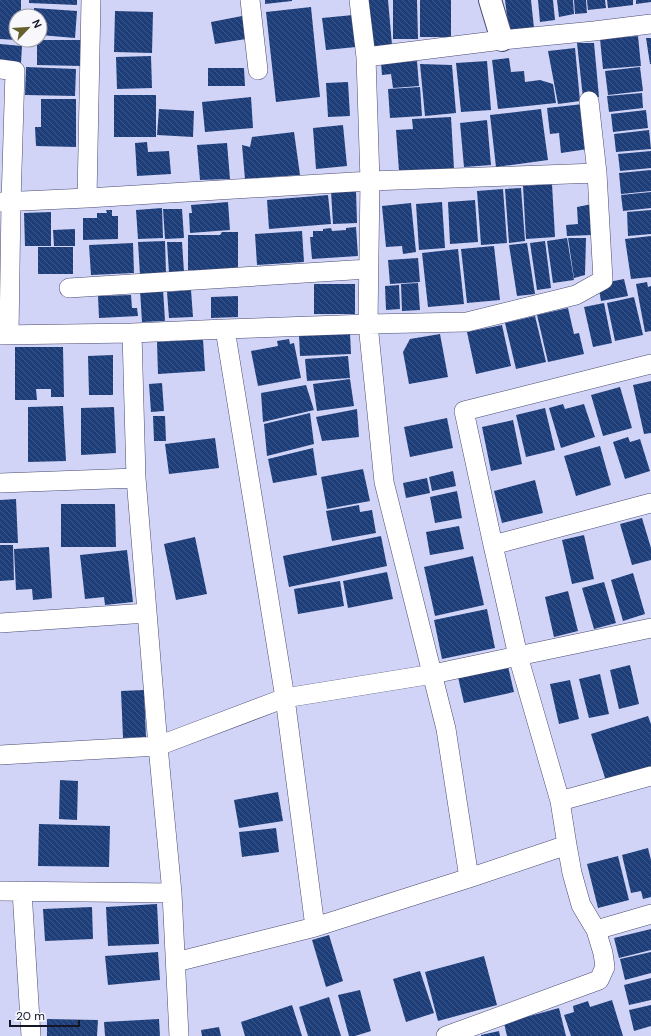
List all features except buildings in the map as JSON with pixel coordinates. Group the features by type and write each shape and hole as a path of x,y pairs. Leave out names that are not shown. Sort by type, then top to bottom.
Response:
{"street":[{"path":"87,198 91,0"},
{"path":"250,0 258,70"},
{"path":"359,0 366,57 370,181 368,324 384,482 446,729 469,878"},
{"path":"490,0 502,40"},
{"path":"366,57 502,40 651,24"},
{"path":"0,69 15,71 5,202 5,335 132,333 368,324 467,322 576,295 603,280 597,173 589,101"},
{"path":"5,202 370,181 597,173"},
{"path":"69,288 368,269"},
{"path":"226,329 285,698 315,927"},
{"path":"132,333 136,478 158,746 172,893 179,1036"},
{"path":"446,1036 599,980 605,967 603,953 596,930 581,905 572,873 566,845 560,801 518,656 464,411 651,364"},
{"path":"0,483 136,478"},
{"path":"493,545 651,503"},
{"path":"0,623 147,613"},
{"path":"0,755 158,746 285,698 433,674 651,628"},
{"path":"560,801 651,776"},
{"path":"176,962 315,927 469,878 566,845"},
{"path":"0,891 172,893"},
{"path":"22,891 31,1036"},
{"path":"596,930 651,914"}]}
